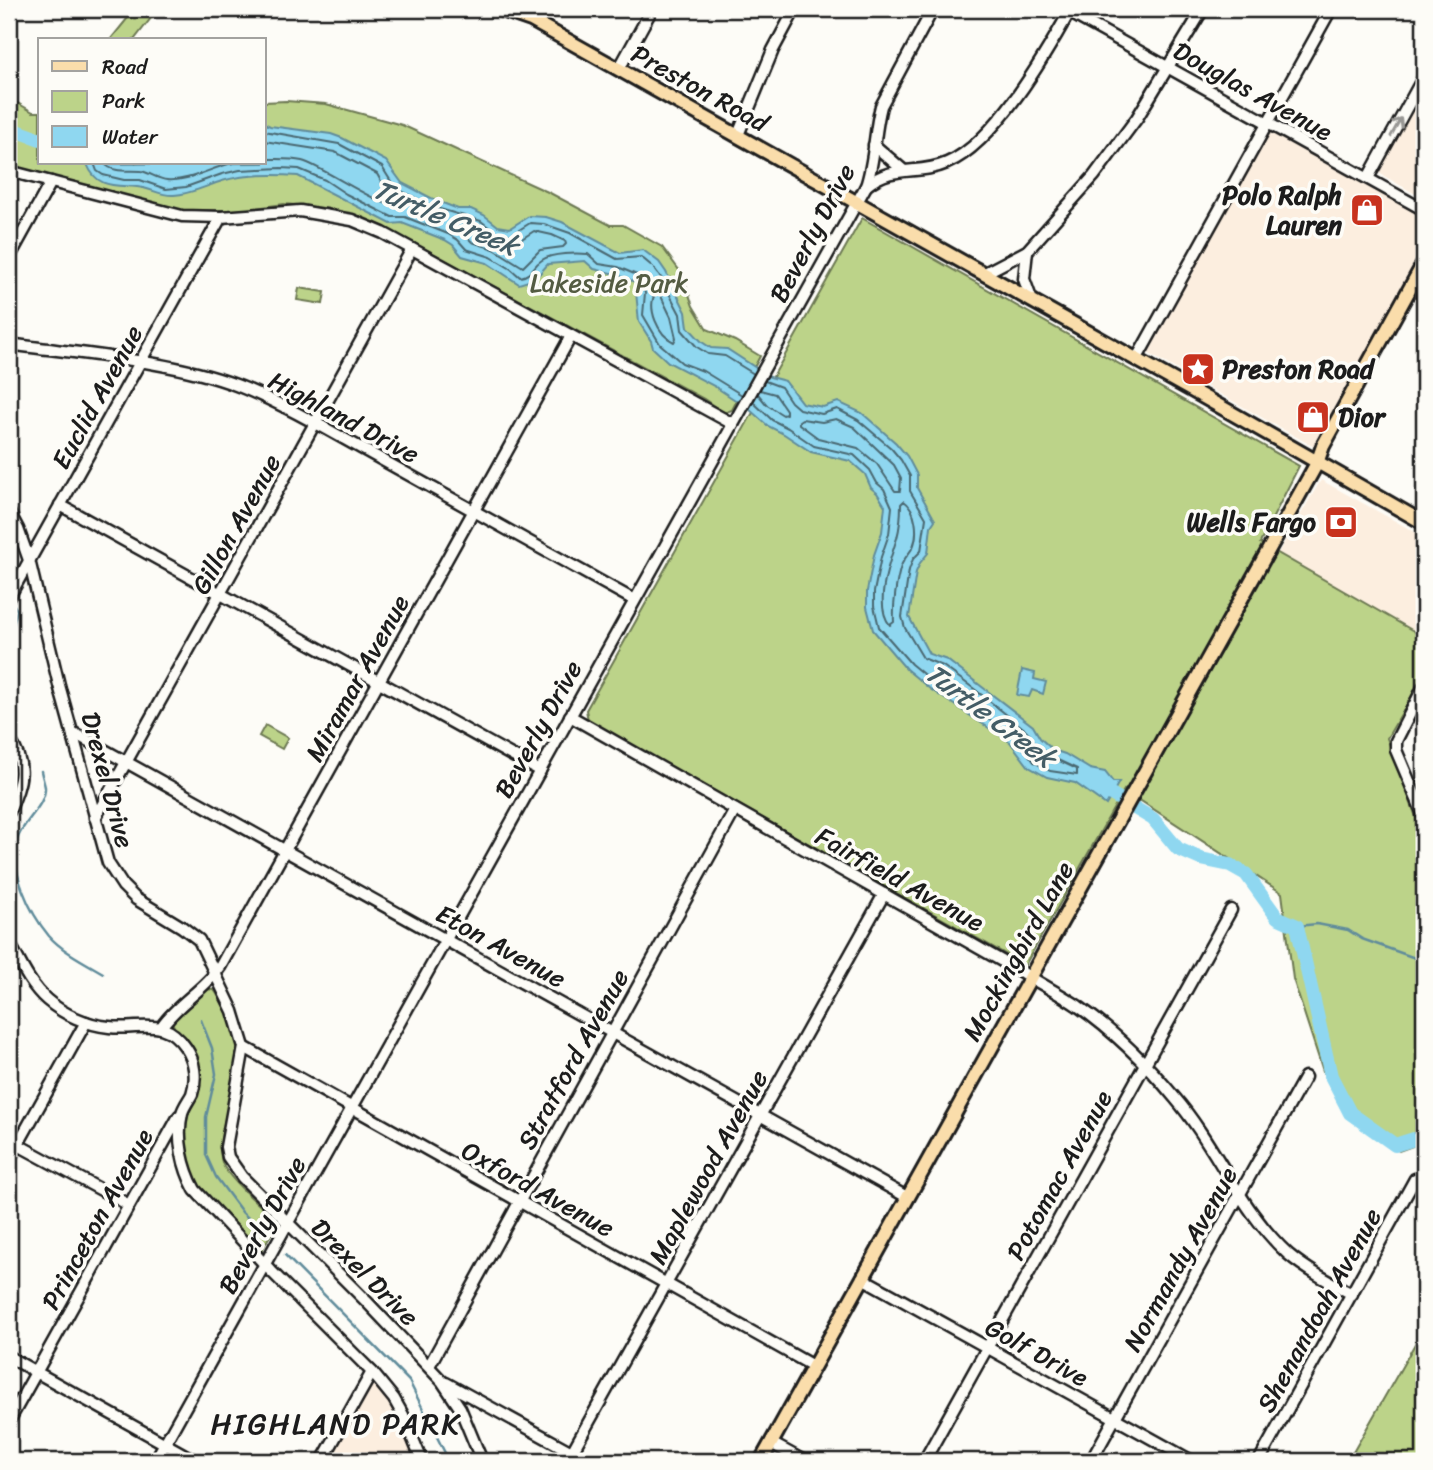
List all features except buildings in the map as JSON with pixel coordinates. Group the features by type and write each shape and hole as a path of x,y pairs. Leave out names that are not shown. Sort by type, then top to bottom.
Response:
{"main road":[{"name":"Preston Road","path":"499,9 531,20 738,135 1424,523"},
{"name":"Mockingbird Lane","path":"761,1461 1317,463 1329,449 1424,263"},
{"name":"Mockingbird Lane","path":"1390,332 1424,277"}],"street":[{"path":"619,69 652,9"},
{"path":"738,135 773,50 795,9"},
{"name":"Beverly Drive","path":"155,1461 866,186 881,106 933,9"},
{"path":"983,274 1027,251 1094,176 1137,118 1203,9"},
{"path":"1136,359 1331,9"},
{"path":"866,186 884,174 945,164 976,142 1035,70 1067,10"},
{"name":"Douglas Avenue","path":"1067,10 1424,210"},
{"path":"1368,178 1424,76"},
{"path":"874,145 903,171"},
{"path":"9,171 171,214 221,217 278,211 319,213 369,226 733,424"},
{"path":"9,258 51,182"},
{"name":"Euclid Avenue","path":"9,597 221,217"},
{"name":"Gillon Avenue","path":"95,818 412,249"},
{"path":"1027,251 1024,279 1031,302"},
{"name":"Miramar Avenue","path":"162,1026 168,1017 215,974 571,336"},
{"name":"Highland Drive","path":"9,344 141,362 234,384 316,423 634,600"},
{"path":"60,505 540,771"},
{"name":"Drexel Drive","path":"9,512 29,560 108,863 123,886 136,899 183,927 199,940 241,1032 244,1047 228,1133 228,1157 242,1177 442,1381 460,1408 482,1461"},
{"path":"1424,687 1396,741 1396,750 1424,816"},
{"name":"Fairfield Avenue","path":"570,716 1030,977 1093,1017 1145,1064 1193,1120 1254,1216 1290,1255 1308,1269 1352,1294"},
{"name":"Eton Avenue","path":"74,733 907,1198"},
{"path":"9,738 20,760 22,773 9,812"},
{"name":"Stratford Avenue","path":"429,1366 735,810"},
{"name":"Maplewood Avenue","path":"570,1457 884,894"},
{"name":"Potomac Avenue","path":"924,1461 1231,910"},
{"path":"9,942 32,985 57,1007 86,1021 114,1028 162,1026 187,1049 194,1066 194,1086 182,1111 181,1149 189,1179 204,1201 372,1372 403,1415 422,1461"},
{"path":"9,1160 13,1142 86,1021"},
{"name":"Oxford Avenue","path":"244,1047 813,1366"},
{"name":"Normandy Avenue","path":"1091,1461 1305,1077"},
{"name":"Princeton Avenue","path":"9,1421 182,1111"},
{"path":"13,1142 129,1205"},
{"name":"Shenandoah Avenue","path":"1259,1461 1415,1179"},
{"name":"Golf Drive","path":"862,1278 1192,1461"},
{"path":"9,1357 196,1461"},
{"path":"322,1461 372,1372"},
{"path":"442,1381 570,1457 589,1461"},
{"path":"771,1443 804,1461"}],"shaded area":[{"path":"1424,89 1424,199 1379,173"},
{"path":"1271,131 1424,218 1424,256 1316,448 1146,352"},
{"path":"1321,480 1424,537 1424,637 1278,553"},
{"path":"376,1385 391,1404 416,1461 330,1461 370,1386"}],"green space":[{"path":"135,9 158,9 136,38 112,38"},
{"name":"Lakeside Park","path":"9,98 33,112 38,112 38,164 266,164 266,102 326,104 402,125 550,193 610,225 623,225 662,247 682,274 693,306 707,329 760,356 732,410 724,413 704,399 378,224 334,209 284,204 241,210 181,210 9,165"},
{"path":"862,218 1299,466 1260,543 1424,637 1424,675 1387,738 1424,839 1424,1142 1399,1151 1348,1116 1324,1074 1293,979 1282,893 1124,790 1025,965 588,720 586,710"},
{"path":"299,288 325,292 323,304 297,300"},
{"path":"265,725 288,738 282,749 259,736"},
{"path":"207,989 214,990 217,994 233,1025 239,1044 239,1057 221,1142 224,1167 242,1189 278,1222 261,1251 208,1199 190,1166 186,1149 186,1123 198,1084 199,1068 194,1055 172,1022 182,1008"},
{"path":"1424,1328 1424,1461 1348,1461"}],"water":[{"path":"266,124 342,138 386,161 402,183 458,209 471,209 498,226 510,228 529,216 546,217 562,222 620,253 643,250 659,262 666,272 686,312 688,327 702,342 711,348 727,349 770,377 785,381 802,403 823,407 838,402 862,413 907,456 917,475 917,488 935,520 931,526 928,553 916,572 909,617 929,654 947,660 1033,726 1040,738 1053,750 1090,769 1105,772 1113,782 1119,782 1106,805 1075,783 1047,777 1029,767 1010,742 930,689 906,669 873,630 867,607 867,591 882,532 885,506 871,488 865,474 850,461 811,452 768,426 749,409 714,386 668,362 653,348 639,322 635,282 594,269 585,261 548,264 535,279 519,284 487,263 462,256 445,240 402,223 391,224 298,176 240,177 186,193 169,195 142,188 107,184 91,172 87,164 266,164"},
{"path":"1022,670 1035,673 1034,679 1046,682 1043,694 1032,690 1029,697 1017,695"}],"waterway":[{"name":"Turtle Creek","path":"9,128 38,138"},
{"path":"9,641 17,610 10,599"},
{"path":"41,771 45,787 42,801 20,833 15,852 23,891 35,916 49,936 67,952 103,973"},
{"name":"Turtle Creek","path":"1096,785 1153,819 1178,849 1201,859 1230,865 1246,874 1277,917 1297,926 1331,1076 1350,1113 1395,1145 1414,1139 1424,1140"},
{"path":"1297,926 1317,924 1348,930 1362,939 1415,958 1424,956"},
{"path":"201,1020 212,1048 216,1074 206,1117 206,1155 216,1177 242,1212 265,1235"},
{"path":"285,1255 409,1381 449,1461"}],"place":[{"name":"Polo Ralph Lauren","path":"1367,210"},
{"name":"Preston Road","path":"1198,369"},
{"name":"Dior","path":"1313,417"},
{"name":"Wells Fargo","path":"1341,522"}],"district":[{"name":"HIGHLAND PARK","path":"336,1424"}]}
